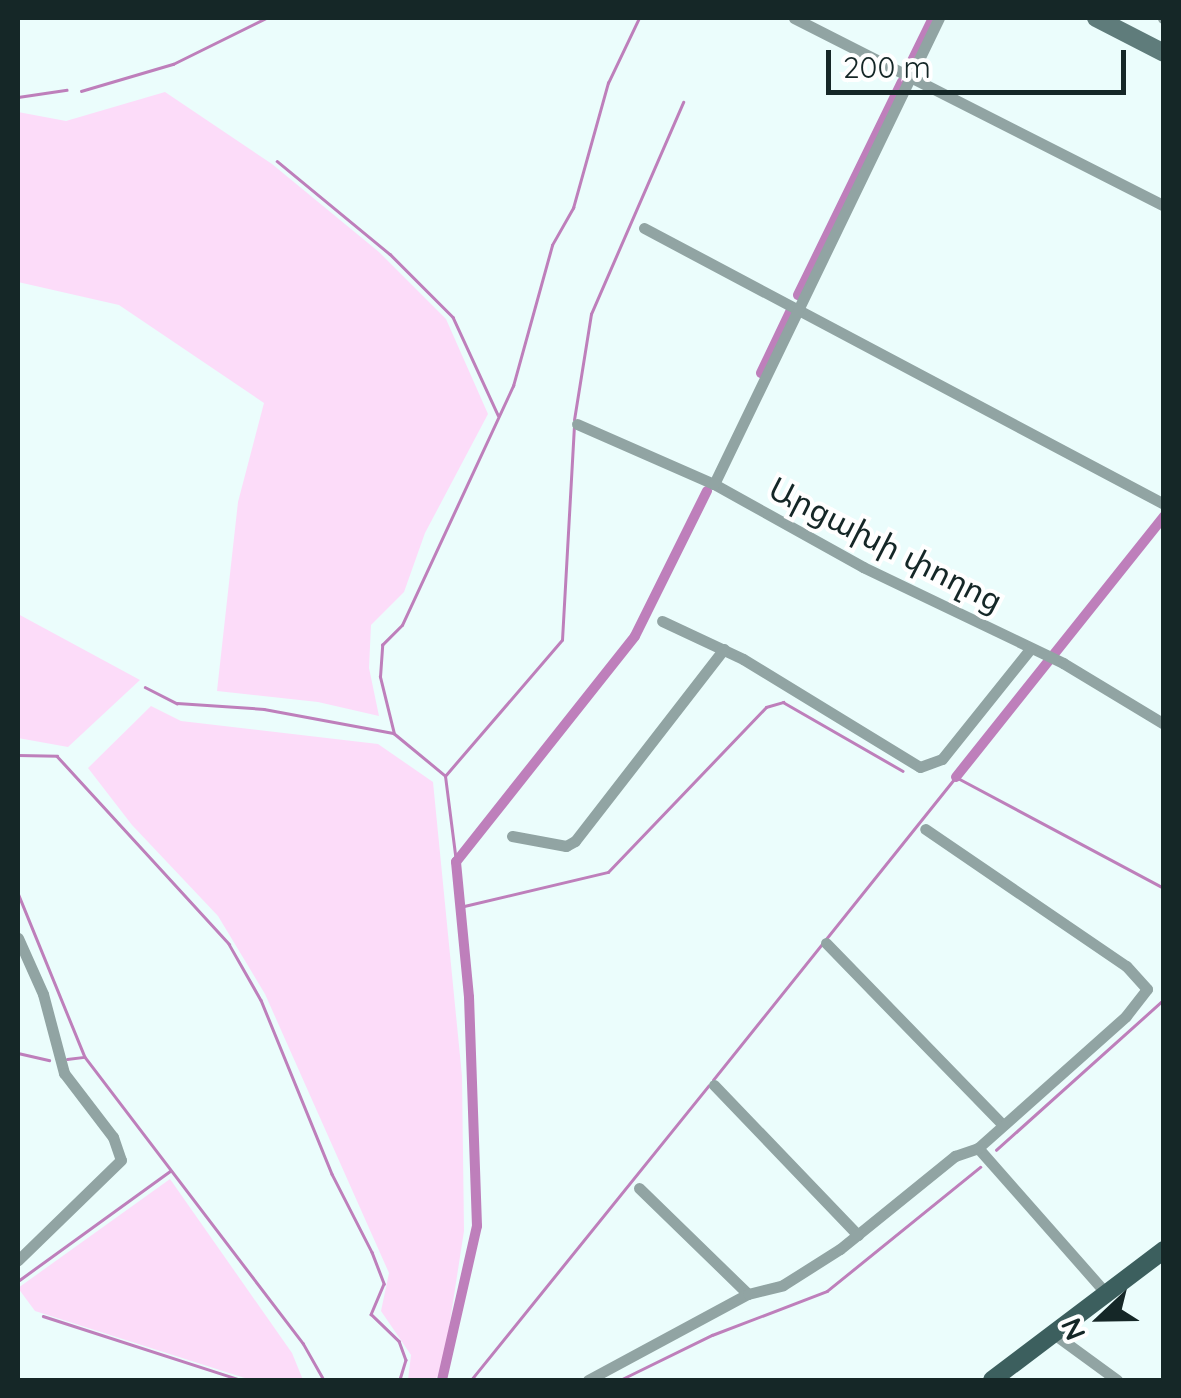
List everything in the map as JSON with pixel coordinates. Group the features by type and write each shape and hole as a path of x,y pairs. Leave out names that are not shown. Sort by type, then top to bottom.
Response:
{"main road":[{"path":"992,1380 1164,1250"}],"street":[{"path":"794,18 1164,206"},
{"path":"714,484 940,18"},
{"path":"1096,18 1164,53"},
{"path":"644,228 798,304 1162,503"},
{"name":"Արցախի փողոց","path":"578,424 714,484 1063,663 1164,724"},
{"path":"662,621 724,649 920,767 942,759 1037,651"},
{"path":"512,836 566,846 575,841 724,649"},
{"path":"588,1380 748,1294 783,1285 858,1236 954,1156 978,1148 1000,1122 1104,1036 1147,989 1126,966 925,829"},
{"path":"18,938 43,994 64,1074 113,1137 121,1160 18,1260"},
{"path":"826,943 1000,1122"},
{"path":"714,1085 858,1236"},
{"path":"978,1148 1106,1294"},
{"path":"640,1188 748,1294"},
{"path":"1054,1334 1117,1380"}],"shaded area":[{"path":"165,92 272,164 379,252 446,319 488,414 425,533 404,592 371,625 369,668 379,716 318,702 217,691 238,502 264,403 119,305 18,282 18,112 66,121"},
{"path":"18,614 140,680 68,747 18,738"},
{"path":"151,706 181,721 378,744 433,782 462,1076 464,1231 442,1373 433,1380 408,1380 411,1355 381,1311 389,1273 265,994 218,916 132,825 88,768"},
{"path":"170,1179 292,1353 303,1380 251,1380 35,1311 18,1288"}],"waterway":[{"path":"81,91 173,64 266,18"},
{"path":"445,776 394,734 380,677 382,645 402,625 513,386 552,245 573,208 608,83 639,18"},
{"path":"910,65 933,18"},
{"path":"798,295 902,82"},
{"path":"18,97 66,90"},
{"path":"574,420 591,314 683,102"},
{"path":"277,161 390,254 453,317 498,415"},
{"path":"761,373 792,308"},
{"path":"456,862 445,776 562,640 574,428"},
{"path":"442,1380 477,1226 469,997 456,862 635,636 707,491"},
{"path":"956,777 1164,516"},
{"path":"145,687 177,703 264,709 393,733"},
{"path":"460,907 608,872 766,707 783,702 903,771"},
{"path":"18,755 57,756 229,944 261,1000 332,1174 372,1252 384,1284 371,1314 399,1341 406,1360 400,1380"},
{"path":"713,1080 956,777 1164,888"},
{"path":"18,893 85,1057 303,1343 324,1380"},
{"path":"996,1150 1164,999"},
{"path":"18,1053 49,1060"},
{"path":"67,1059 84,1057"},
{"path":"471,1380 708,1086"},
{"path":"620,1380 712,1335 827,1291 980,1167"},
{"path":"18,1281 170,1171"},
{"path":"43,1316 241,1380"}]}
